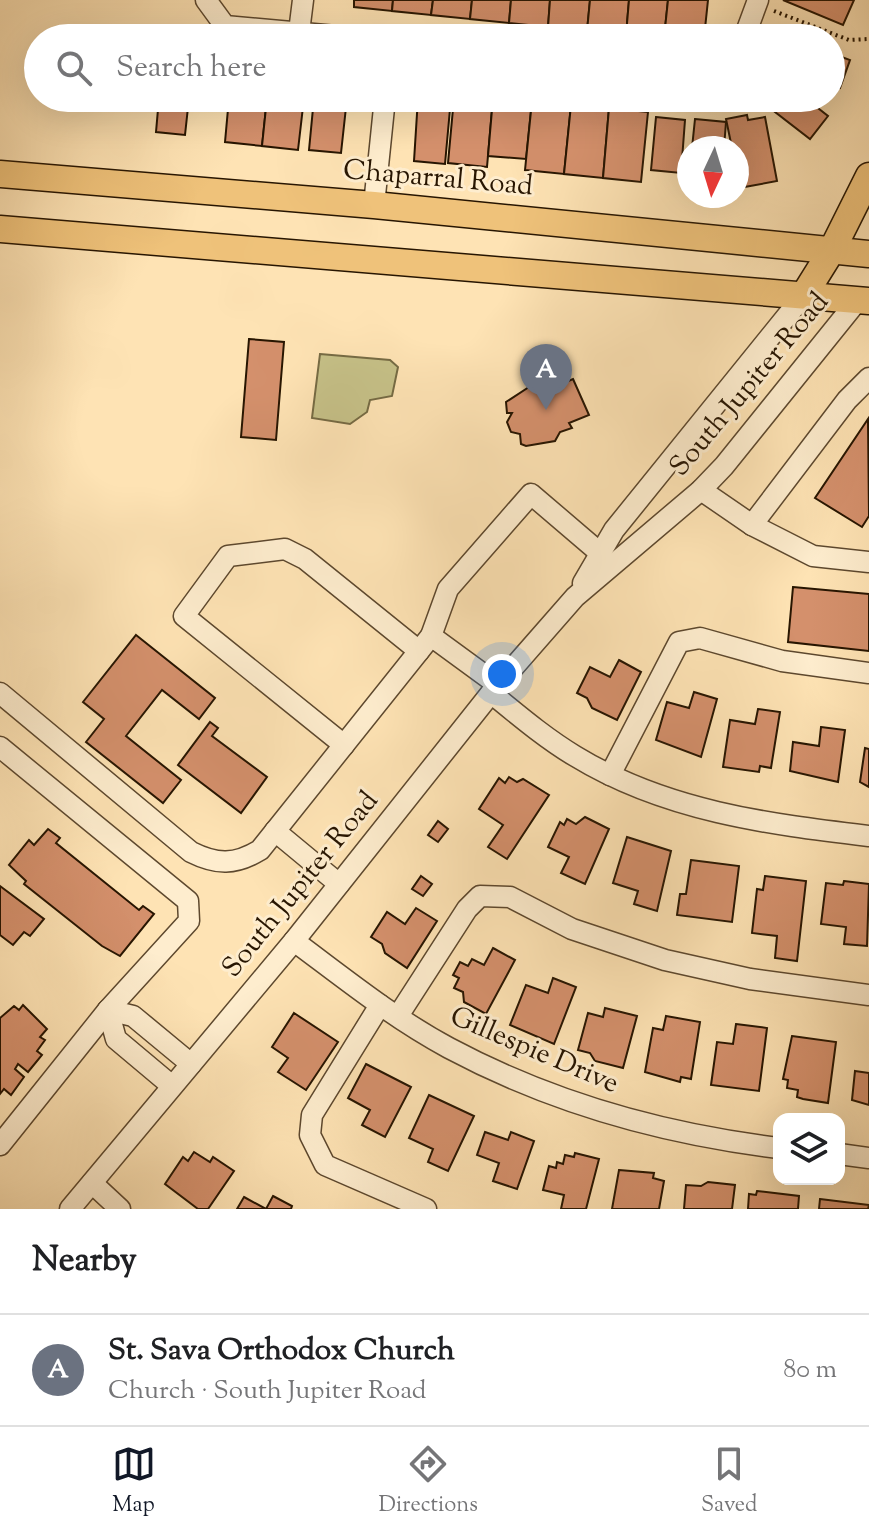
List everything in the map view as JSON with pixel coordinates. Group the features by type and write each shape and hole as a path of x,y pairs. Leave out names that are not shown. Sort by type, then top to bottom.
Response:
{"main road":[{"name":"Chaparral Road","path":"0,174 374,205 869,254"},
{"path":"804,295 832,250 869,176"},
{"path":"0,229 804,295 865,294"}],"street":[{"path":"206,0 224,24"},
{"path":"300,24 303,0"},
{"path":"749,24 757,2"},
{"path":"374,205 384,112"},
{"name":"South Jupiter Road","path":"70,1209 294,941 495,689 575,597 701,490 865,294"},
{"name":"South Jupiter Road","path":"575,597 614,530 804,295"},
{"path":"752,525 847,400 869,378"},
{"path":"701,490 752,525 813,556 869,562"},
{"path":"0,693 191,852 208,861 226,863 244,860 260,850 425,643 448,589 531,494 600,553"},
{"path":"344,745 184,616 228,556 285,549 305,559 495,689 574,755 610,775 674,801 730,817 869,836"},
{"path":"610,775 679,642 700,638 782,661 869,673"},
{"path":"0,747 188,901 189,921 108,1010 0,1145"},
{"path":"275,831 339,884"},
{"path":"426,1209 325,1165 310,1135 312,1115 467,909 480,896 510,897 572,929 665,960 750,979 869,995"},
{"name":"Gillespie Drive","path":"294,941 389,1011 491,1069 582,1106 663,1128 773,1147"},
{"path":"108,1010 133,1016 191,1064"},
{"path":"108,1010 116,1039 172,1086"},
{"path":"845,1155 869,1158"},
{"path":"92,1183 120,1209"}],"path":[{"path":"757,2 810,24"},
{"path":"845,38 869,39"}],"shaded area":[{"path":"320,354 390,360 398,367 392,396 370,400 367,412 350,424 312,418"}],"building":[{"path":"354,0 393,0 392,11 354,7"},
{"path":"393,0 433,0 431,15 392,11"},
{"path":"433,0 472,0 470,19 431,15"},
{"path":"472,0 511,0 509,23 470,19"},
{"path":"511,0 550,0 548,24 509,23"},
{"path":"550,0 590,0 588,24 548,24"},
{"path":"590,0 629,0 627,24 588,24"},
{"path":"629,0 668,0 665,24 627,24"},
{"path":"668,0 708,0 705,24 665,24"},
{"path":"783,0 854,0 843,24"},
{"path":"158,112 187,112 185,135 156,132"},
{"path":"228,112 266,112 262,146 225,142"},
{"path":"266,112 302,112 298,150 262,146"},
{"path":"313,112 345,112 341,153 309,150"},
{"path":"417,112 450,112 445,164 414,161"},
{"path":"453,112 492,112 487,167 448,163"},
{"path":"492,112 531,112 526,159 488,156"},
{"path":"531,112 570,112 564,174 525,170"},
{"path":"570,112 609,112 603,178 564,174"},
{"path":"609,112 648,112 641,182 603,178"},
{"path":"775,112 823,112 828,116 810,139"},
{"path":"747,115 748,120 765,117 777,181 749,186 749,136 730,136 726,119"},
{"path":"656,117 685,120 684,136 677,136 677,173 651,170"},
{"path":"695,119 726,122 725,136 693,136"},
{"path":"249,339 284,342 276,440 241,437"},
{"path":"573,379 589,415 569,423 572,428 560,432 555,441 526,446 521,444 520,434 511,432 507,422 512,413 507,413 506,402 532,385 540,388 552,383 554,387"},
{"path":"868,419 869,516 862,527 815,498"},
{"path":"793,587 869,594 869,651 788,642"},
{"path":"136,635 215,698 199,719 162,690 126,736 181,780 163,803 86,742 104,719 83,702"},
{"path":"619,660 641,672 617,720 592,708 587,698 577,693 590,667 610,677"},
{"path":"694,692 717,699 701,757 656,740 667,702 689,708"},
{"path":"758,709 780,712 771,768 760,766 759,772 723,767 730,720 755,724"},
{"path":"210,722 218,728 212,736 267,777 241,813 178,765"},
{"path":"821,727 845,730 838,782 790,771 793,742 819,746"},
{"path":"865,748 869,749 869,787 860,782"},
{"path":"509,777 517,782 523,779 549,795 507,859 488,847 503,825 479,809 499,778 505,783"},
{"path":"585,817 609,829 585,884 561,873 569,857 548,847 560,822 564,825 567,819 576,824"},
{"path":"438,821 448,829 438,842 428,835"},
{"path":"48,829 60,838 56,843 139,910 143,906 154,914 120,956 102,946 24,884 26,881 9,865 29,840 34,845"},
{"path":"627,837 671,851 657,911 634,904 638,891 613,883"},
{"path":"691,860 739,866 732,922 677,915 680,894 686,894"},
{"path":"421,876 432,884 423,896 412,889"},
{"path":"765,876 806,881 797,961 775,958 777,936 752,933 757,889 763,890"},
{"path":"844,881 869,884 867,946 844,944 846,927 821,924 826,883 843,885"},
{"path":"0,886 44,919 30,936 24,932 13,945 0,935"},
{"path":"416,908 437,921 407,968 385,953 382,944 371,937 387,912 405,924"},
{"path":"493,948 515,960 486,1014 464,1002 463,992 454,988 459,978 453,975 460,962 468,966 472,959 484,965"},
{"path":"553,978 576,987 554,1044 510,1025 526,985 548,993"},
{"path":"23,1005 47,1029 40,1037 45,1040 37,1051 42,1055 28,1072 18,1064 15,1069 24,1077 11,1095 4,1089 0,1094 0,1018 14,1006 19,1010"},
{"path":"605,1008 637,1016 623,1068 595,1061 590,1053 578,1050 588,1013 603,1017"},
{"path":"294,1013 338,1042 306,1090 278,1072 288,1058 272,1047"},
{"path":"666,1016 700,1022 691,1079 681,1077 680,1082 645,1072 653,1028 663,1030"},
{"path":"736,1024 767,1028 759,1091 711,1085 717,1042 733,1044"},
{"path":"792,1036 836,1042 828,1103 797,1097 798,1090 787,1088 788,1080 783,1079"},
{"path":"366,1064 411,1087 385,1137 362,1125 370,1110 348,1098"},
{"path":"855,1071 869,1073 869,1105 852,1100"},
{"path":"429,1095 474,1116 448,1171 428,1162 433,1149 409,1138"},
{"path":"485,1132 508,1140 511,1132 534,1141 517,1189 493,1181 499,1163 477,1155"},
{"path":"194,1152 210,1162 213,1157 234,1171 208,1209 198,1209 165,1184 183,1157 188,1161"},
{"path":"575,1153 599,1159 586,1209 561,1209 564,1195 543,1190 549,1166 556,1168 557,1162 563,1164 565,1155 574,1157"},
{"path":"619,1170 654,1173 653,1178 664,1181 659,1209 612,1209"},
{"path":"708,1182 735,1185 732,1209 684,1209 686,1185 701,1186"},
{"path":"757,1191 799,1196 798,1209 748,1209 749,1194 756,1195"},
{"path":"273,1196 292,1206 291,1209 266,1209"},
{"path":"244,1197 266,1209 237,1209"},
{"path":"820,1199 869,1205 868,1209 819,1209"}],"place":[{"name":"St. Sava Orthodox Church","path":"546,410"}]}
